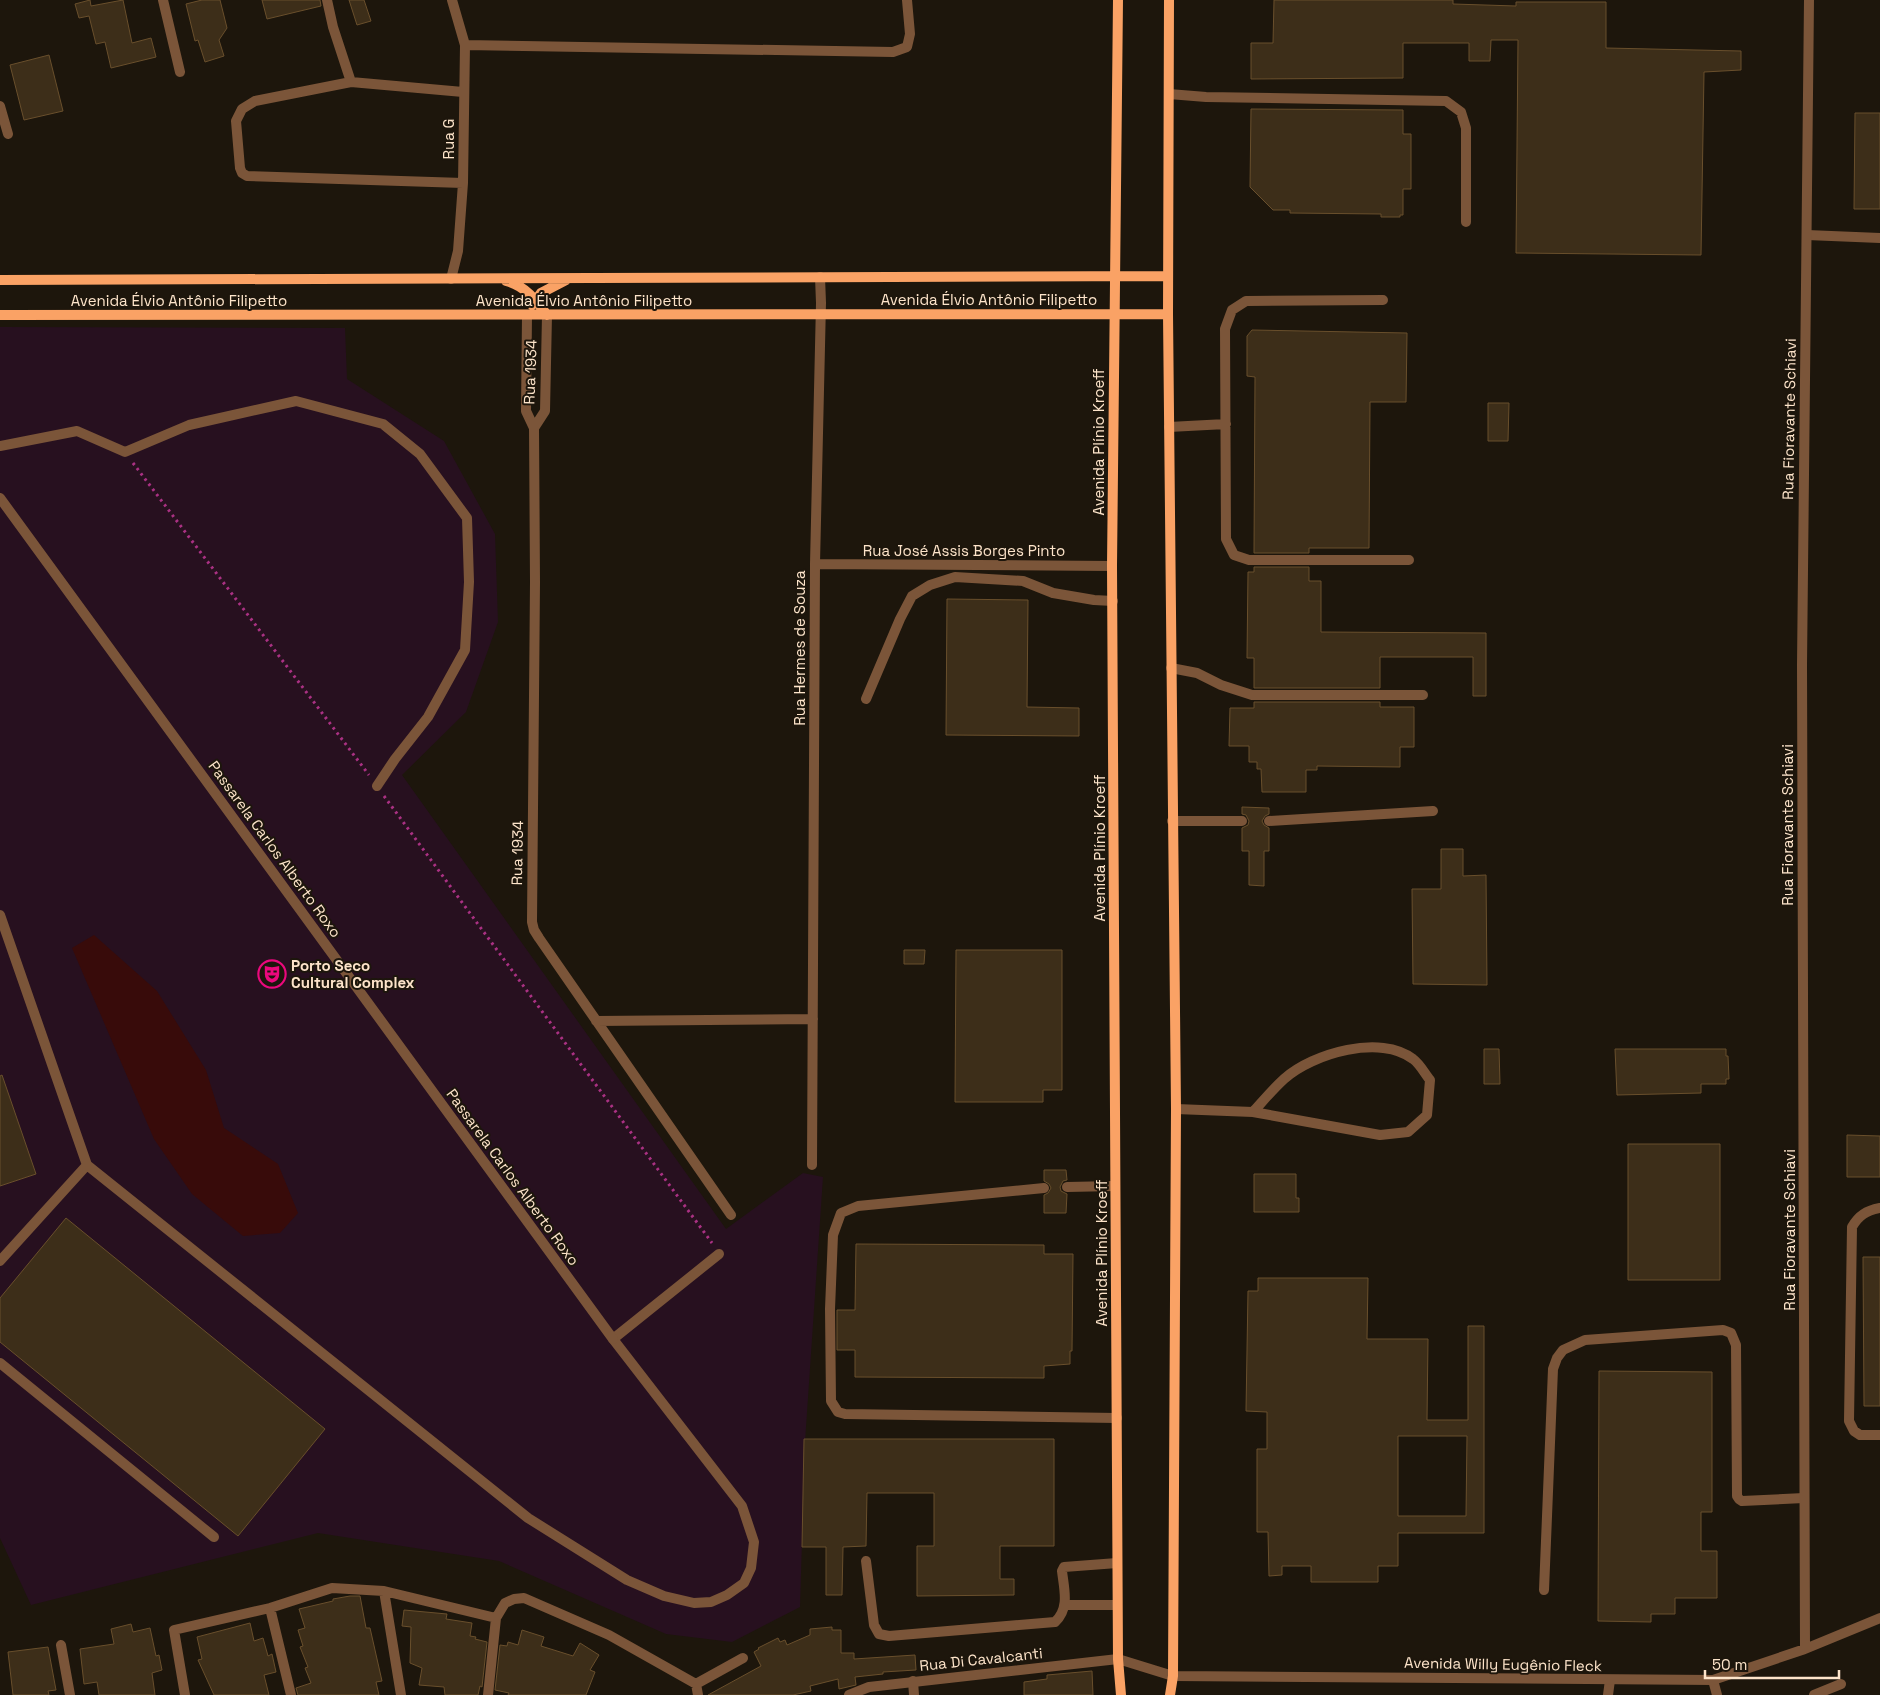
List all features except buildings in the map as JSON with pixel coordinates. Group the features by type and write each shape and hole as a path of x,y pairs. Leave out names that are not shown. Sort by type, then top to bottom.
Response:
{"main road":[{"name":"Avenida Plínio Kroeff","path":"1118,0 1112,566 1117,1563 1118,1659 1121,1695"},
{"path":"1169,0 1167,276 1176,1109 1173,1676 1170,1695"},
{"name":"Avenida Élvio Antônio Filipetto","path":"0,280 1167,276"},
{"path":"498,278 514,283 536,300 547,315"},
{"path":"526,315 536,300 548,288 572,278"},
{"name":"Avenida Élvio Antônio Filipetto","path":"0,316 1168,314"}],"street":[{"path":"163,0 180,72"},
{"path":"327,0 333,27 351,82"},
{"name":"Rua G","path":"451,279 458,251 463,183 465,45 452,0"},
{"path":"465,45 893,52 907,47 910,34 907,0"},
{"name":"Rua Fioravante Schiavi","path":"1805,1649 1802,665 1809,0"},
{"path":"463,92 351,82 256,101 242,109 236,121 242,173 247,176 463,183"},
{"path":"1169,94 1206,97 1446,101 1461,112 1466,128 1466,222"},
{"path":"0,106 8,134"},
{"path":"1807,235 1880,238"},
{"name":"Rua Hermes de Souza","path":"812,1165 815,564 820,277"},
{"path":"1383,300 1246,301 1232,310 1225,329 1226,539 1234,555 1249,560 1409,560"},
{"name":"Rua 1934","path":"526,315 526,411 534,428 535,592 532,922 534,930 731,1215"},
{"name":"Rua 1934","path":"534,428 545,410 547,315"},
{"path":"0,446 77,431 126,452 189,426 296,401 383,424 420,454 467,518 469,582 465,650 428,717 395,759 377,786"},
{"path":"1169,427 1226,424"},
{"name":"Passarela Carlos Alberto Roxo","path":"0,498 613,1339 742,1506 754,1542 752,1568 744,1583 727,1596 711,1602 694,1603 664,1596 627,1580 528,1518 87,1165"},
{"name":"Rua José Assis Borges Pinto","path":"815,564 1112,566"},
{"path":"866,699 900,619 912,596 930,585 955,578 1023,581 1053,593 1094,600 1113,601"},
{"path":"1171,668 1197,673 1221,685 1252,694 1423,695"},
{"path":"1269,821 1433,812"},
{"path":"1172,820 1242,821"},
{"path":"0,915 87,1165 0,1261"},
{"path":"596,1021 813,1019"},
{"path":"1176,1109 1253,1112 1380,1135 1408,1132 1426,1115 1430,1080 1414,1059 1388,1047 1336,1051 1306,1063 1285,1078 1253,1112"},
{"path":"1067,1187 1115,1186"},
{"path":"1044,1188 858,1206 841,1213 833,1235 830,1309 831,1400 838,1412 845,1414 1116,1418"},
{"path":"1880,1208 1866,1212 1858,1217 1852,1227 1849,1421 1854,1432 1860,1435 1880,1435"},
{"path":"613,1339 719,1254"},
{"path":"1544,1590 1553,1369 1556,1358 1563,1350 1579,1342 1723,1330 1731,1333 1736,1345 1737,1496 1742,1501 1804,1498"},
{"path":"0,1363 214,1537"},
{"path":"866,1561 874,1625 879,1634 889,1636 1055,1622 1062,1615 1065,1605 1062,1571 1064,1567 1117,1563"},
{"path":"185,1695 174,1630 270,1608 332,1588 384,1591 496,1618"},
{"path":"384,1591 401,1695"},
{"path":"488,1695 496,1618 505,1603 514,1599 524,1598 608,1635 696,1684"},
{"path":"1065,1605 1118,1605"},
{"path":"270,1608 291,1695"},
{"name":"Avenida Willy Eugênio Fleck","path":"1118,1659 1173,1676 1713,1680 1805,1649 1880,1618"},
{"path":"61,1645 70,1695"},
{"path":"696,1684 743,1658"},
{"name":"Rua Di Cavalcanti","path":"849,1695 869,1686 1118,1659"},
{"path":"1608,1695 1610,1680"},
{"path":"1713,1680 1717,1695"},
{"path":"913,1681 914,1695"},
{"path":"696,1684 698,1695"},
{"path":"1814,1695 1841,1684"}],"path":[{"path":"126,452 377,786 719,1254"}],"shaded area":[{"name":"Porto Seco Cultural Complex","path":"0,327 345,328 347,379 444,441 495,534 498,622 466,712 402,775 726,1229 803,1173 823,1177 805,1442 800,1607 732,1642 666,1634 499,1561 318,1533 31,1605 0,1538"},
{"path":"94,935 157,991 206,1070 224,1128 278,1164 298,1213 280,1233 243,1236 192,1194 154,1139 72,948"}],"place":[{"name":"Porto Seco Cultural Complex","path":"272,974"}]}
